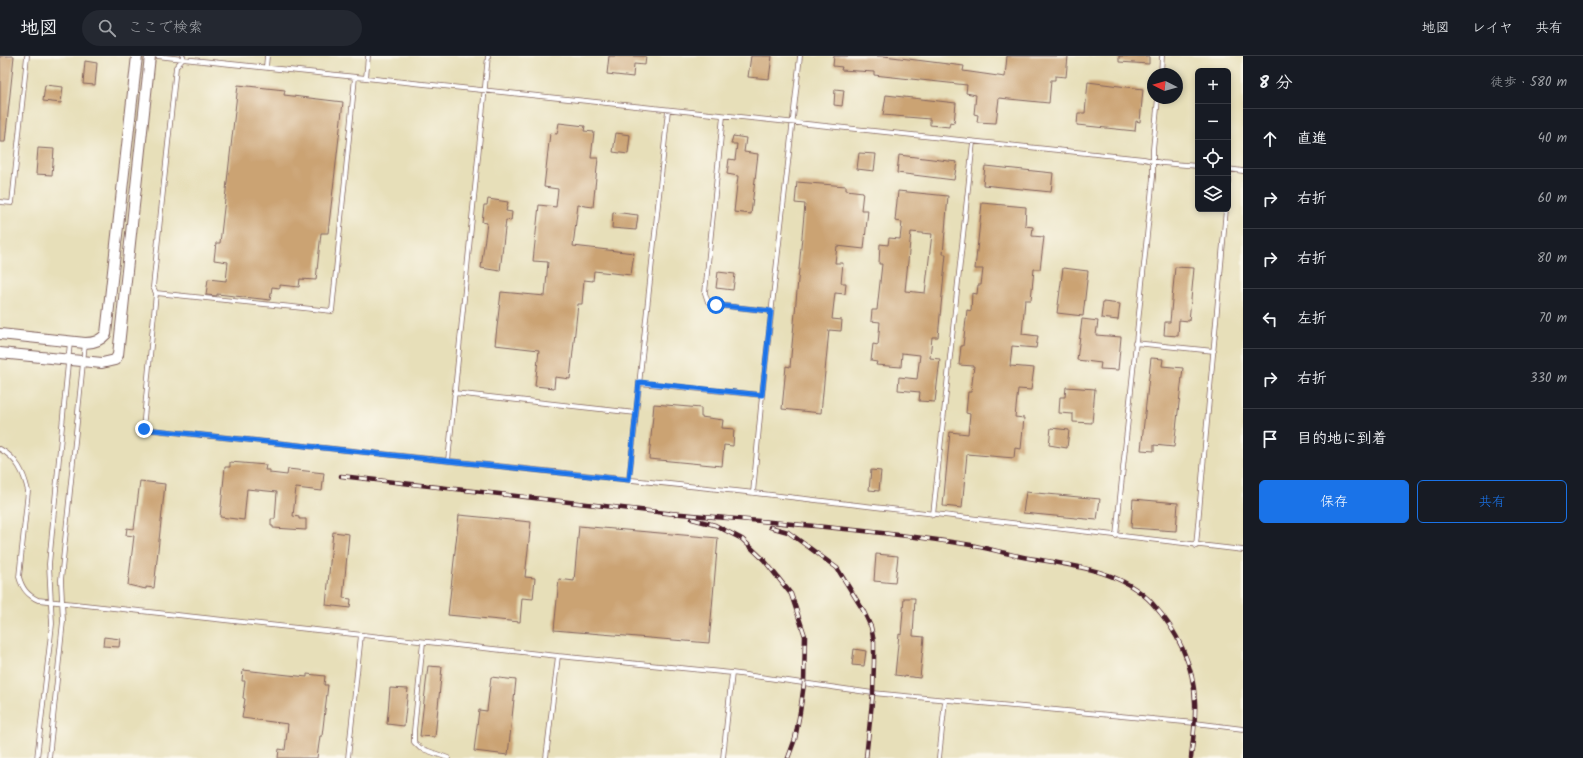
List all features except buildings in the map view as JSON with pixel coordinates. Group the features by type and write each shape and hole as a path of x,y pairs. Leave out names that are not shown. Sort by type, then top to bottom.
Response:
{"street":[{"path":"0,334 91,343 102,339 106,334 108,329 136,56"},
{"path":"0,353 83,362 109,362 114,360 118,355 150,56"}],"lane":[{"path":"0,202 12,203 27,56"},
{"path":"157,56 183,57 355,77 1195,166"},
{"path":"266,67 267,56"},
{"path":"366,78 368,56"},
{"path":"448,461 488,56"},
{"path":"753,493 771,311 800,56"},
{"path":"1161,68 1162,56"},
{"path":"183,57 176,67 153,287 156,293 144,429 753,493 1196,546 1243,550"},
{"path":"156,293 332,311 355,77"},
{"path":"1116,536 1134,343 1153,177 1158,104"},
{"path":"629,480 668,110"},
{"path":"724,116 705,293 708,302 716,305 771,311"},
{"path":"933,515 973,142"},
{"path":"1231,169 1243,171"},
{"path":"1196,546 1226,212"},
{"path":"37,758 52,624 49,564 70,341"},
{"path":"49,758 63,621 61,580 85,343"},
{"path":"1134,343 1214,351"},
{"path":"639,382 762,395"},
{"path":"454,393 636,413"},
{"path":"0,449 11,456 19,466 25,478 28,491 19,570 21,584 24,589 32,598 38,600 423,642 732,673 873,693 945,701 1195,722 1243,729"},
{"path":"348,758 361,635"},
{"path":"423,642 414,742 420,748 448,758"},
{"path":"546,758 558,656"},
{"path":"723,758 732,673"},
{"path":"939,758 945,701"}],"railway":[{"path":"341,476 675,514"},
{"path":"670,513 854,530 965,544 1092,570 1124,582 1139,591 1161,613 1176,636 1188,662 1194,688 1195,702 1195,723 1191,758"},
{"path":"692,519 715,525 742,539 764,560 791,594 805,636 804,684 795,739 788,758"},
{"path":"770,527 788,532 837,568 863,610 871,627 874,642 873,693 866,758"}],"route":[{"path":"144,429 629,480 639,382 762,395 771,311 716,305"}]}
